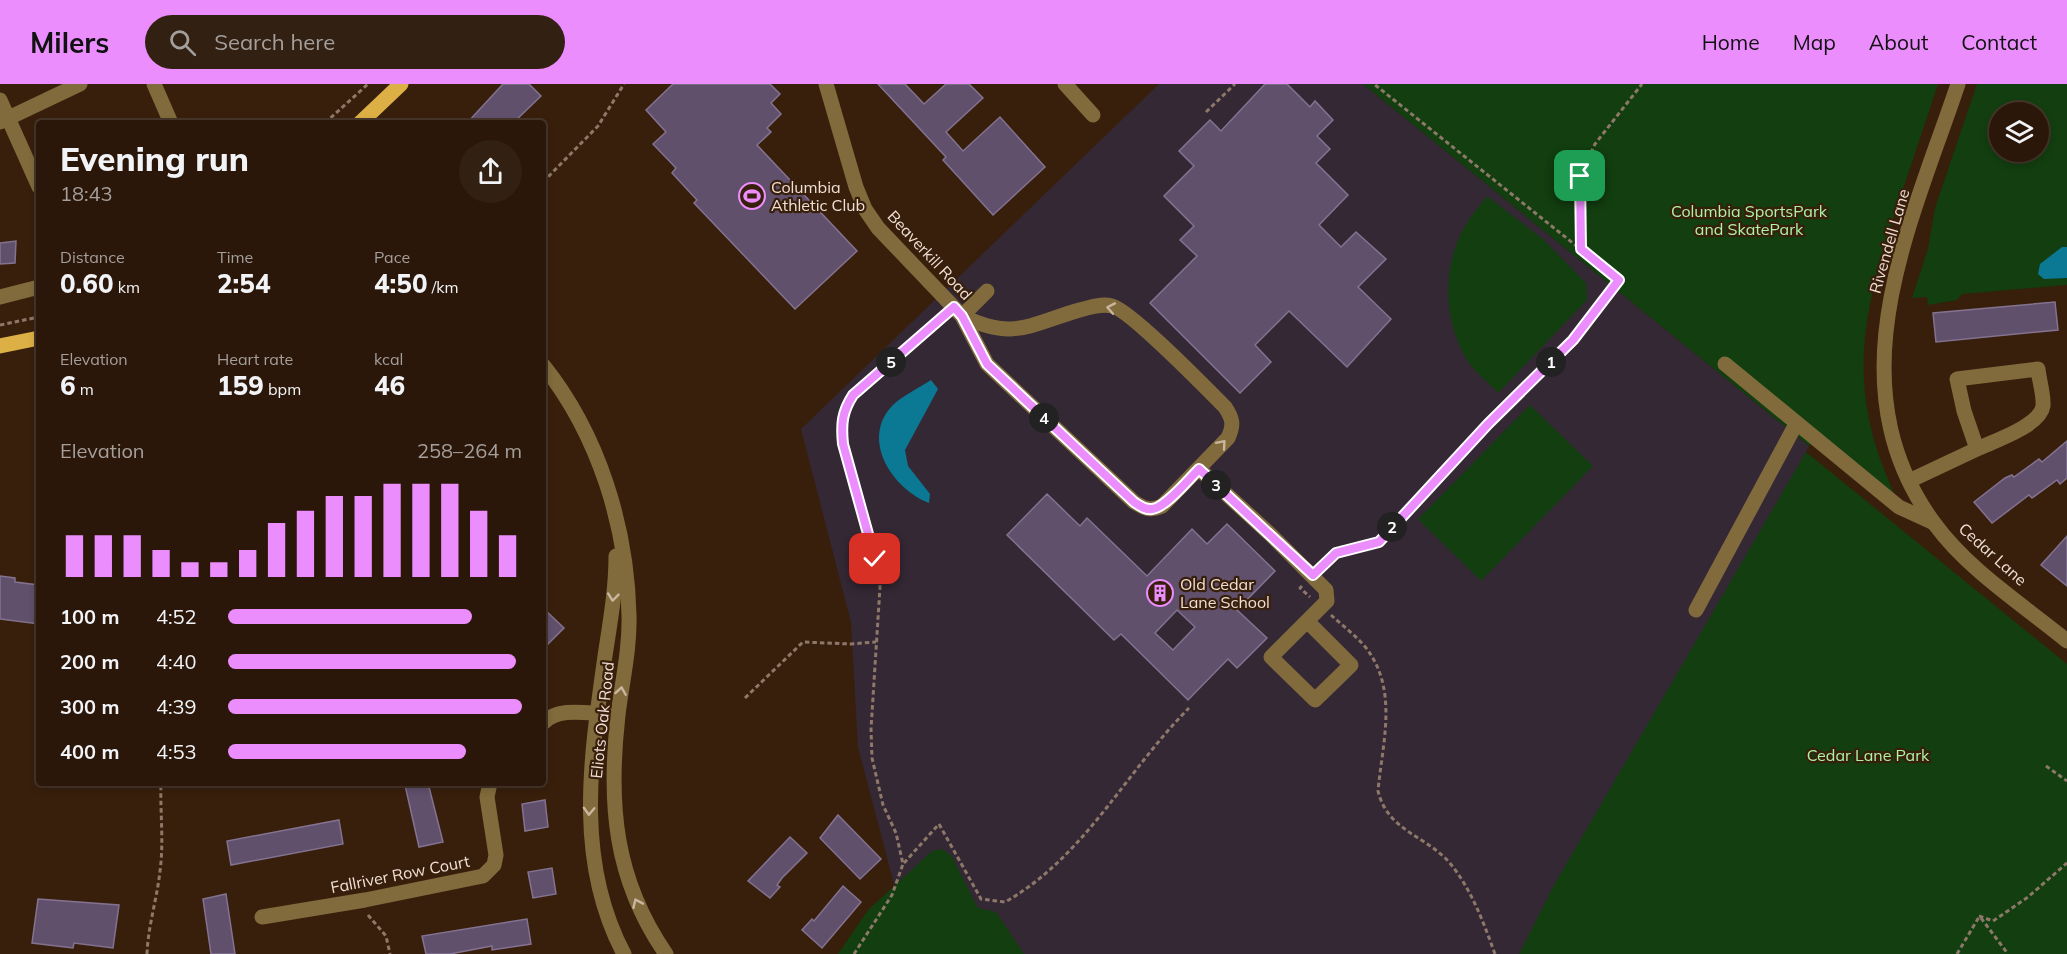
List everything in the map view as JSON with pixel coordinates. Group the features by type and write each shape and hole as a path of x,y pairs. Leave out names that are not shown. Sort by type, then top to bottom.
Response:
{"main road":[{"path":"363,120 401,84"},
{"path":"0,346 36,339"}],"street":[{"path":"4,120 80,84"},
{"path":"154,84 170,120"},
{"name":"Beaverkill Road","path":"826,84 856,187 865,209 878,228 958,311"},
{"path":"1065,84 1093,115"},
{"name":"Rivendell Lane","path":"1909,481 1892,435 1884,393 1887,318 1894,279 1958,84"},
{"path":"0,100 4,120 36,181"},
{"path":"0,297 36,288"},
{"path":"958,311 987,291"},
{"path":"1113,306 1123,311 1213,395 1232,417 1233,427 1228,438 1162,506 1153,510 1145,509 1134,502 987,364 958,311 998,330 1017,329 1088,307 1113,306"},
{"path":"1725,364 1899,507 1934,523"},
{"path":"1909,481 2028,425 2041,413 2043,405 2038,369 1957,379 1964,411 1977,448"},
{"name":"Eliots Oak Road","path":"546,372 568,400 591,442 609,494 625,569 629,616 612,783 619,847 628,881 643,917 666,954"},
{"path":"1696,610 1796,424"},
{"path":"1199,469 1313,575 1326,590 1327,601 1321,607 1307,621 1271,657 1315,700 1351,665 1307,621"},
{"name":"Cedar Lane","path":"1909,481 1934,523 1977,567 2067,641"},
{"name":"Eliots Oak Road","path":"614,517 616,570 590,780 589,821 599,890 611,929 624,954"},
{"path":"546,721 555,714 563,713 618,714"},
{"name":"Fallriver Row Court","path":"262,917 472,880 489,871 494,865 496,855 487,797 489,786"}],"path":[{"path":"328,120 368,84"},
{"path":"546,179 598,126 624,84"},
{"path":"1206,112 1235,84"},
{"path":"1374,84 1619,280 1591,319 1379,542 1336,553 1300,588 1370,653 1385,685 1386,702 1378,791 1386,813 1453,866 1478,910 1495,954"},
{"path":"1581,249 1580,176 1595,144 1642,84"},
{"path":"903,864 896,833 883,806 872,758 871,729 877,642 878,578 843,444 843,416 853,395 958,311"},
{"path":"0,325 36,318"},
{"path":"745,698 802,642 850,644 877,642"},
{"path":"854,954 892,895 903,864 939,824 981,899 1005,902 1033,883 1092,828 1157,744 1189,708"},
{"path":"2046,766 2067,781"},
{"path":"147,954 148,929 159,883 163,843 161,786"},
{"path":"1979,916 1993,921 2005,914 2067,863"},
{"path":"365,900 368,914 386,936 390,954"},
{"path":"1957,954 1979,916"},
{"path":"1979,916 2008,954"}],"shaded area":[{"path":"1159,84 1363,84 1809,446 1540,954 865,954 899,903 858,747 851,622 801,429"}],"green space":[{"name":"Columbia SportsPark and SkatePark","path":"1363,84 1938,84 1883,251 1873,288 1867,324 1864,359 1865,394 1871,430 1883,467 1901,507 1814,437 1809,446"},
{"path":"1977,84 2067,84 2067,285 1962,294 1957,300 1928,305 1927,297 1912,298 1928,249 1935,208"},
{"path":"1487,196 1543,239 1586,283 1587,300 1498,393 1472,367 1460,347 1454,331 1448,295 1449,277 1457,242 1467,222"},
{"path":"1530,405 1593,466 1481,581 1418,519"},
{"name":"Cedar Lane Park","path":"1806,452 2067,664 2067,954 1519,954 1554,885"},
{"path":"942,849 951,855 978,908 996,912 1024,954 838,954 868,910 932,851"}],"water":[{"path":"2062,247 2067,247 2067,278 2044,279 2038,274 2040,264"},
{"path":"931,380 938,389 905,450 908,466 930,494 929,503 904,487 893,475 880,448 879,434 883,419 892,406"}],"building":[{"path":"503,84 529,84 541,96 516,120 470,120"},
{"name":"Columbia Athletic Club","path":"673,84 770,84 780,94 771,103 781,114 767,128 771,132 757,145 857,251 795,309 694,203 697,200 672,173 676,168 653,144 666,132 646,110"},
{"path":"878,84 905,84 924,104 946,84 969,84 983,98 946,132 963,151 1000,117 1045,167 993,215 943,160 946,157"},
{"path":"1265,84 1287,84 1310,107 1315,101 1333,120 1317,136 1330,149 1316,163 1348,195 1319,225 1341,247 1356,232 1386,259 1358,287 1391,319 1347,367 1289,311 1255,345 1271,362 1240,393 1150,303 1197,256 1180,240 1194,226 1164,196 1194,166 1179,151 1210,120 1221,131"},
{"path":"16,241 15,263 0,264 0,243"},
{"path":"2055,302 2058,330 1936,342 1933,313"},
{"path":"2067,441 2067,478 2060,484 2057,480 2032,498 2029,495 1992,523 1974,502 2005,478 2012,475 2014,477 2039,459 2042,462"},
{"name":"Old Cedar Lane School","path":"1047,494 1080,526 1087,518 1147,576 1192,529 1207,544 1227,524 1275,571 1237,610 1267,638 1237,668 1228,659 1188,700 1121,634 1114,640 1007,535","holes":["1177,610 1195,627 1173,650 1155,633"]},
{"path":"2067,536 2067,586 2041,565"},
{"path":"0,576 15,578 15,582 36,585 36,624 0,619"},
{"path":"546,611 564,628 546,646"},
{"path":"405,786 429,786 443,842 419,847"},
{"path":"545,800 548,827 525,831 522,804"},
{"path":"838,815 881,859 860,879 820,838"},
{"path":"339,820 343,844 231,865 227,841"},
{"path":"790,837 807,853 782,878 777,885 780,887 770,898 748,881"},
{"path":"552,868 556,894 533,898 528,872"},
{"path":"843,886 861,902 822,948 802,930 812,919 814,921"},
{"path":"226,894 235,954 211,954 203,899"},
{"path":"38,899 119,905 113,948 74,943 73,948 32,943"},
{"path":"527,919 531,944 492,950 492,946 450,954 426,954 422,936"}],"place":[{"name":"Columbia Athletic Club","path":"752,196"},
{"name":"Old Cedar Lane School","path":"1160,593"}],"route":[{"path":"875,559 843,444 841,424 844,409 853,395 954,307 962,316 987,364 1134,502 1145,509 1153,510 1162,506 1199,469 1313,575 1336,553 1379,542 1488,424 1573,340 1619,280 1581,249 1580,176"}]}
